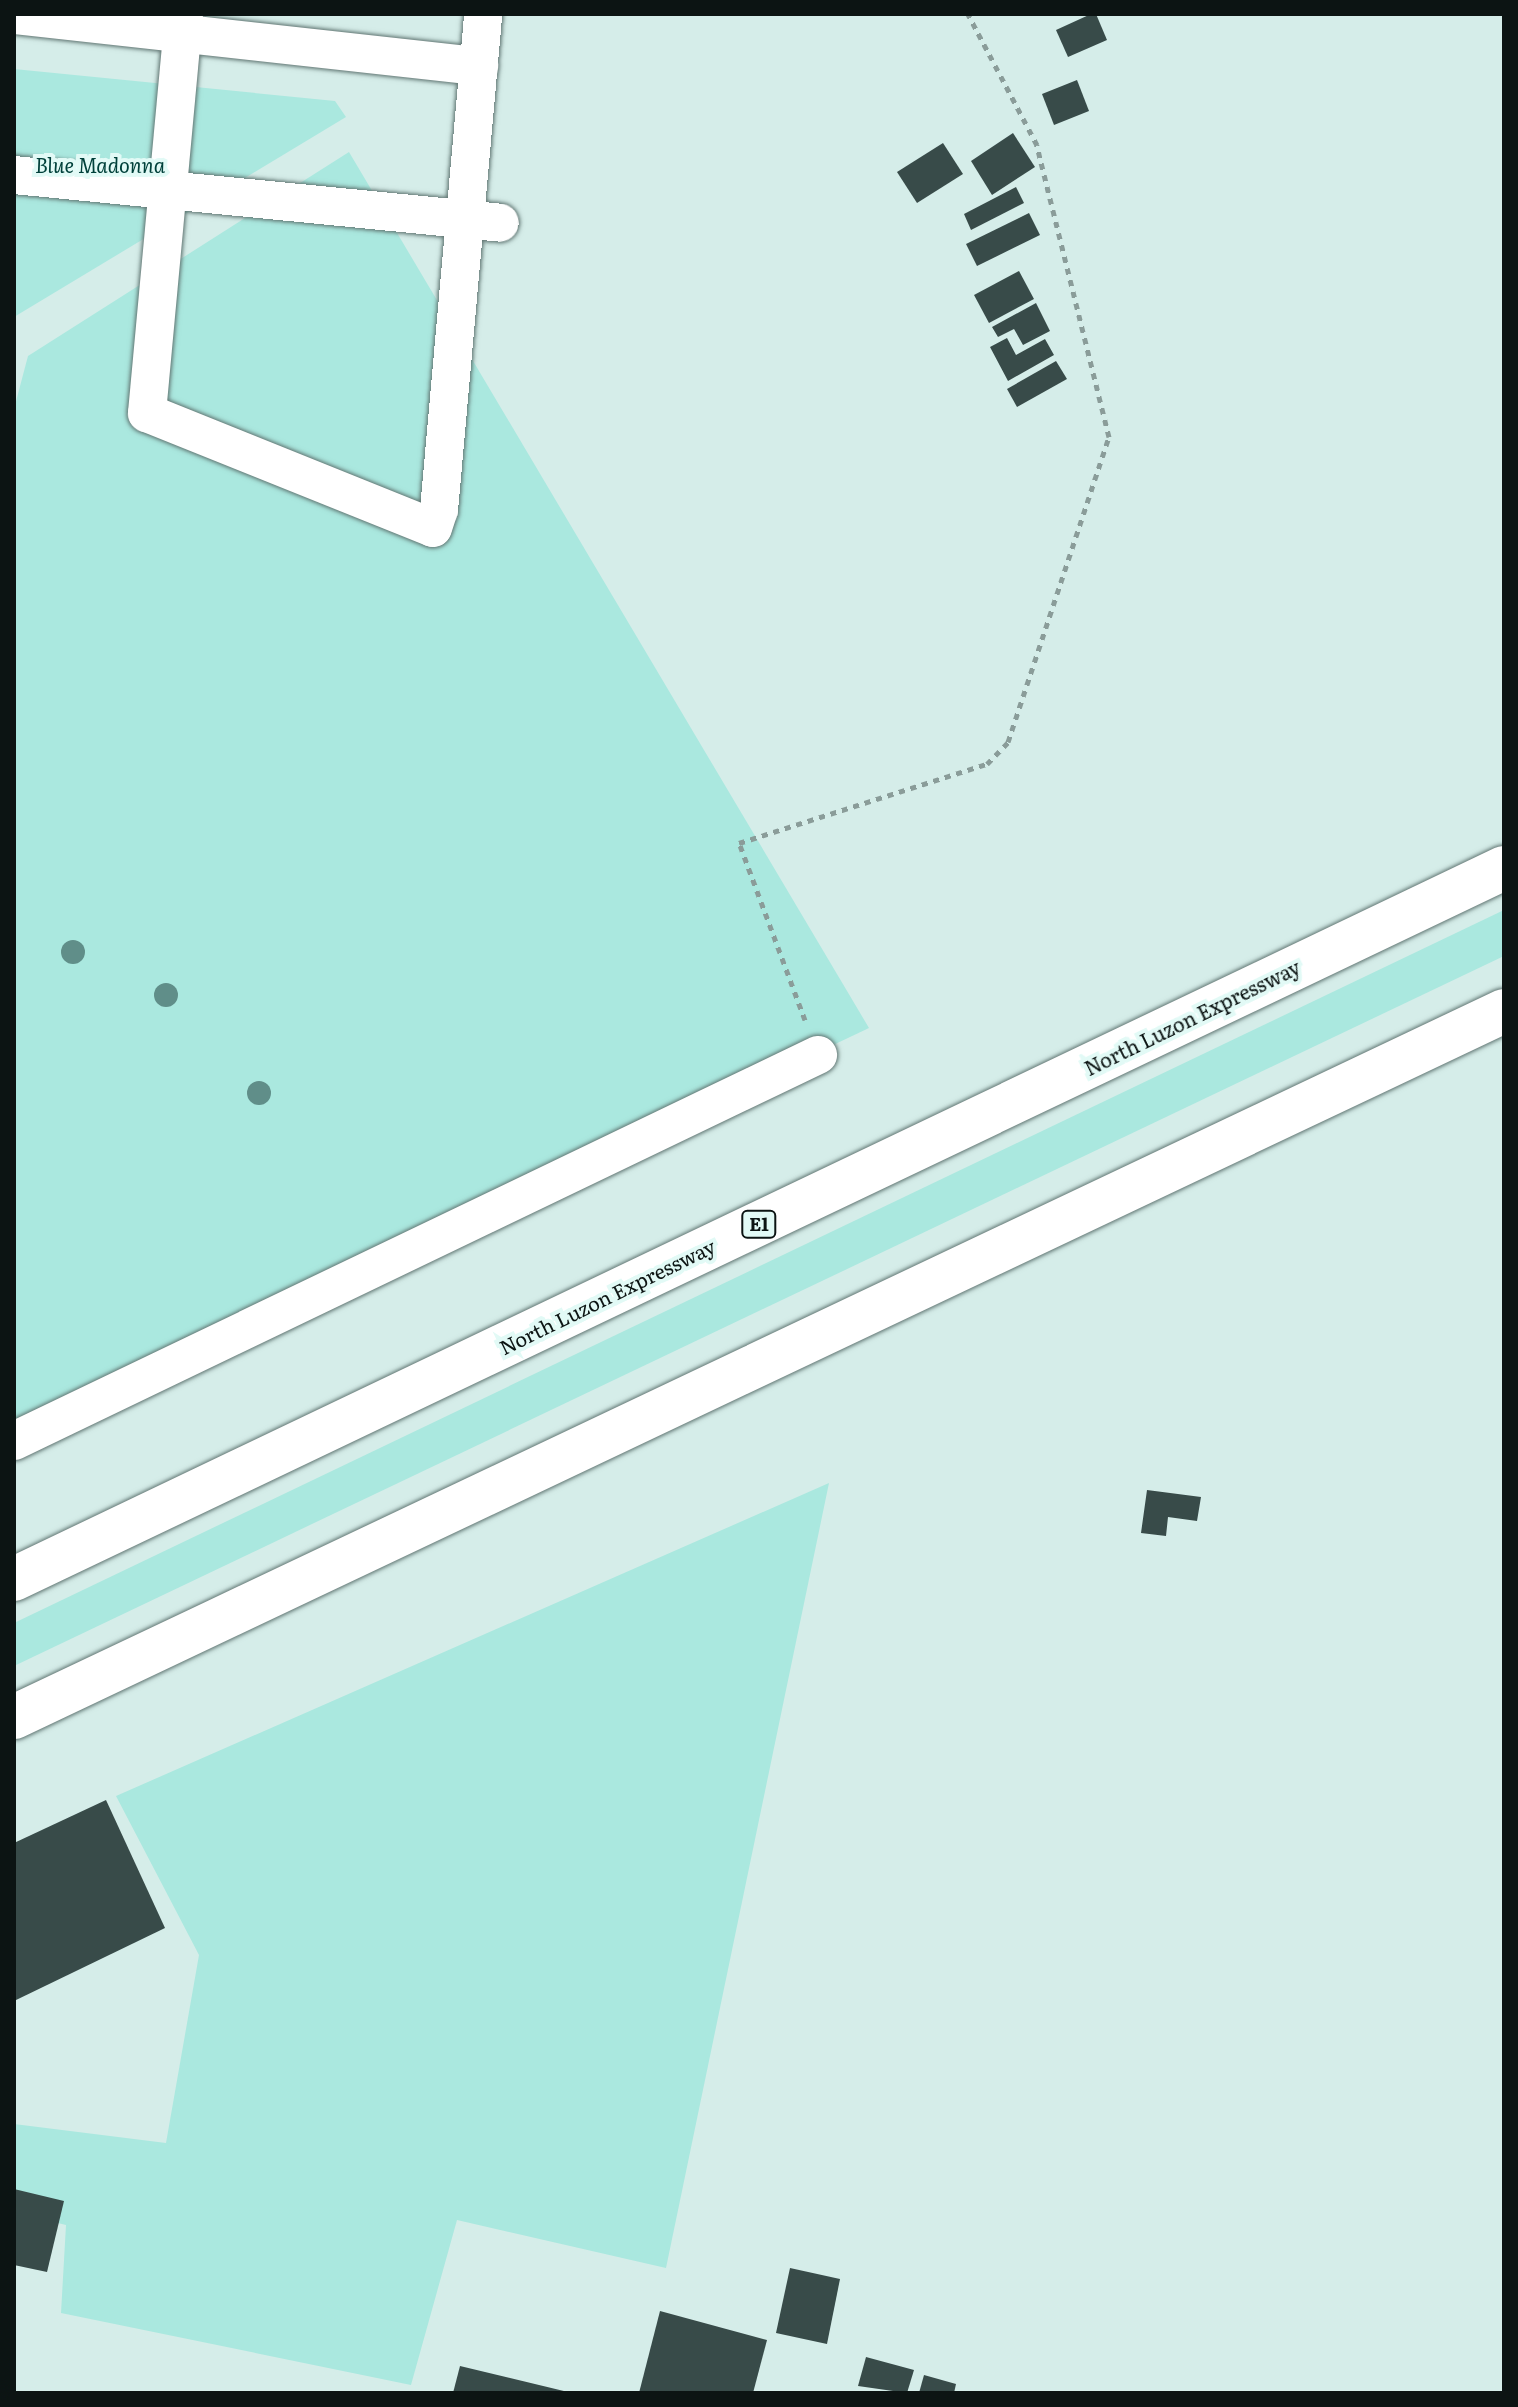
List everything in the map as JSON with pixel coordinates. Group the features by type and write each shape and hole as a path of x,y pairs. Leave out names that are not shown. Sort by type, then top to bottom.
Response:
{"highway":[{"name":"North Luzon Expressway","path":"14,1579 1504,868"},
{"path":"14,1717 1504,1011"}],"street":[{"path":"183,23 165,190 150,417 433,528 439,510 462,219 483,14"},
{"path":"14,15 183,23 479,66"},
{"path":"14,175 500,223"},
{"path":"14,1441 818,1055"}],"path":[{"path":"818,1055 739,843 987,764 1008,742 1109,437 1037,145 968,14"}],"green space":[{"name":"Blue Madonna","path":"14,69 335,101 346,117 14,317"},
{"path":"349,152 869,1028 14,1434 14,409 28,356"},
{"path":"1504,910 1504,956 14,1666 14,1623"},
{"path":"829,1483 666,2268 457,2220 411,2385 61,2313 66,2225 14,2212 14,2124 166,2143 199,1955 116,1796"}],"building":[{"path":"1096,14 1107,40 1068,57 1056,30"},
{"path":"1077,80 1089,111 1054,125 1042,94"},
{"path":"1013,133 1035,167 992,195 971,161"},
{"path":"943,143 963,174 917,203 897,172"},
{"path":"1016,187 1024,203 971,230 964,214"},
{"path":"1029,213 1040,235 977,266 966,244"},
{"path":"1019,271 1034,299 989,323 974,295"},
{"path":"1036,303 1050,331 1023,345 1014,329 998,337 992,327"},
{"path":"1007,338 1016,355 1045,339 1054,355 1008,381 990,347"},
{"path":"1056,361 1067,379 1017,407 1007,389"},
{"path":"1147,1490 1201,1497 1197,1521 1168,1517 1166,1536 1141,1533"},
{"path":"106,1800 165,1928 14,2001 14,1843"},
{"path":"14,2189 64,2201 47,2272 14,2265"},
{"path":"790,2268 840,2279 827,2344 776,2333"},
{"path":"660,2311 767,2340 753,2393 639,2393"},
{"path":"866,2357 914,2370 907,2393 858,2386"},
{"path":"460,2366 568,2392 568,2393 453,2393"},
{"path":"924,2375 956,2384 954,2393 919,2393"}]}
